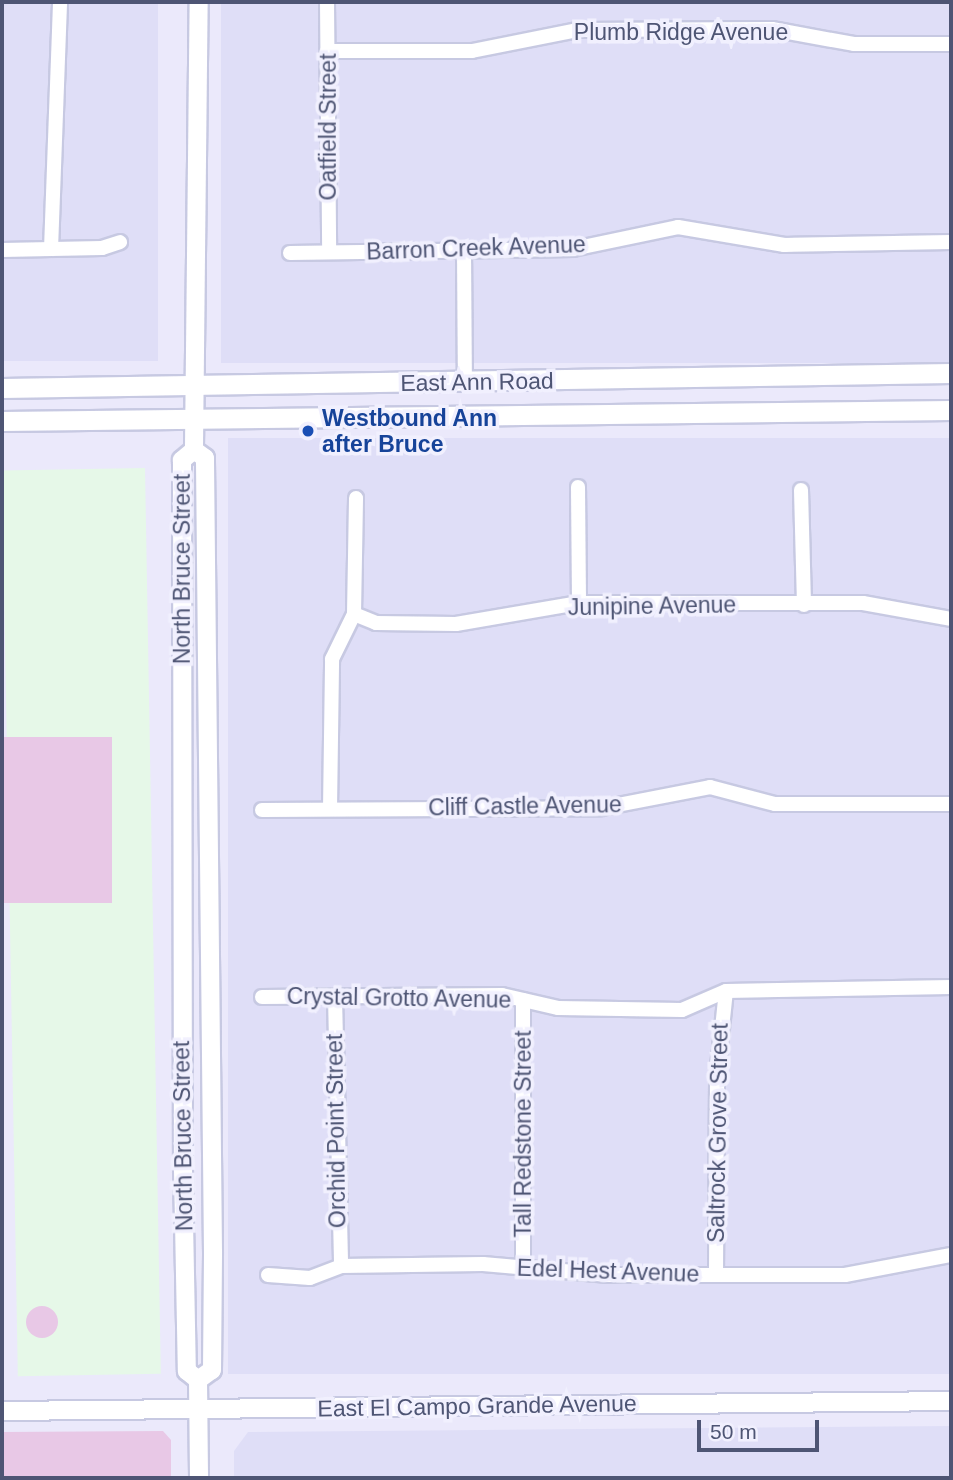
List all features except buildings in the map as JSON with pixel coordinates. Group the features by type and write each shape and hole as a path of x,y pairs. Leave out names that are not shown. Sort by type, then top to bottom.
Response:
{"main road":[{"name":"East Ann Road","path":"2,388 465,383 951,373"},
{"name":"East Ann Road","path":"2,421 951,410"}],"street":[{"path":"51,249 60,2"},
{"name":"North Bruce Street","path":"194,446 197,384 199,2"},
{"name":"Oatfield Street","path":"327,2 329,252"},
{"name":"Plumb Ridge Avenue","path":"327,51 472,51 577,30 772,29 854,44 951,44"},
{"name":"Barron Creek Avenue","path":"290,253 573,249 678,227 784,245 951,242"},
{"path":"2,250 51,249 120,242"},
{"path":"464,250 465,383"},
{"name":"North Bruce Street","path":"194,450 205,458 213,1252 212,1370 198,1380 187,1371 183,1143 181,460 194,450"},
{"path":"578,487 579,603"},
{"path":"801,490 804,604"},
{"path":"330,809 332,659 355,614 356,498"},
{"name":"Junipine Avenue","path":"355,614 376,623 456,624 579,603 863,603 951,619"},
{"name":"Cliff Castle Avenue","path":"262,810 602,808 710,787 775,804 951,804"},
{"name":"Crystal Grotto Avenue","path":"262,997 523,1000 558,1008 682,1010 726,991 951,987"},
{"name":"Saltrock Grove Street","path":"716,1275 717,1076 726,991"},
{"name":"Orchid Point Street","path":"335,997 341,1266"},
{"name":"Tall Redstone Street","path":"523,1000 523,1269"},
{"name":"Edel Hest Avenue","path":"268,1275 310,1278 341,1266 716,1275 845,1275 951,1255"},
{"name":"North Bruce Street","path":"198,1380 199,1478"},
{"name":"East El Campo Grande Avenue","path":"2,1411 951,1401"}],"shaded area":[{"path":"2,2 158,2 158,361 2,361"},
{"path":"221,2 951,2 951,363 221,363"},
{"path":"228,438 951,438 951,1374 228,1374"},
{"path":"145,468 161,1374 18,1376 2,470"},
{"path":"2,737 112,737 112,903 2,903"},
{"path":"42,1306 53,1311 58,1322 53,1333 42,1338 31,1333 26,1322 31,1311"},
{"path":"951,1426 951,1478 234,1478 234,1451 248,1432"},
{"path":"163,1431 171,1440 171,1478 2,1478 2,1432"}],"place":[{"name":"Westbound Ann after Bruce","path":"308,431"}]}
